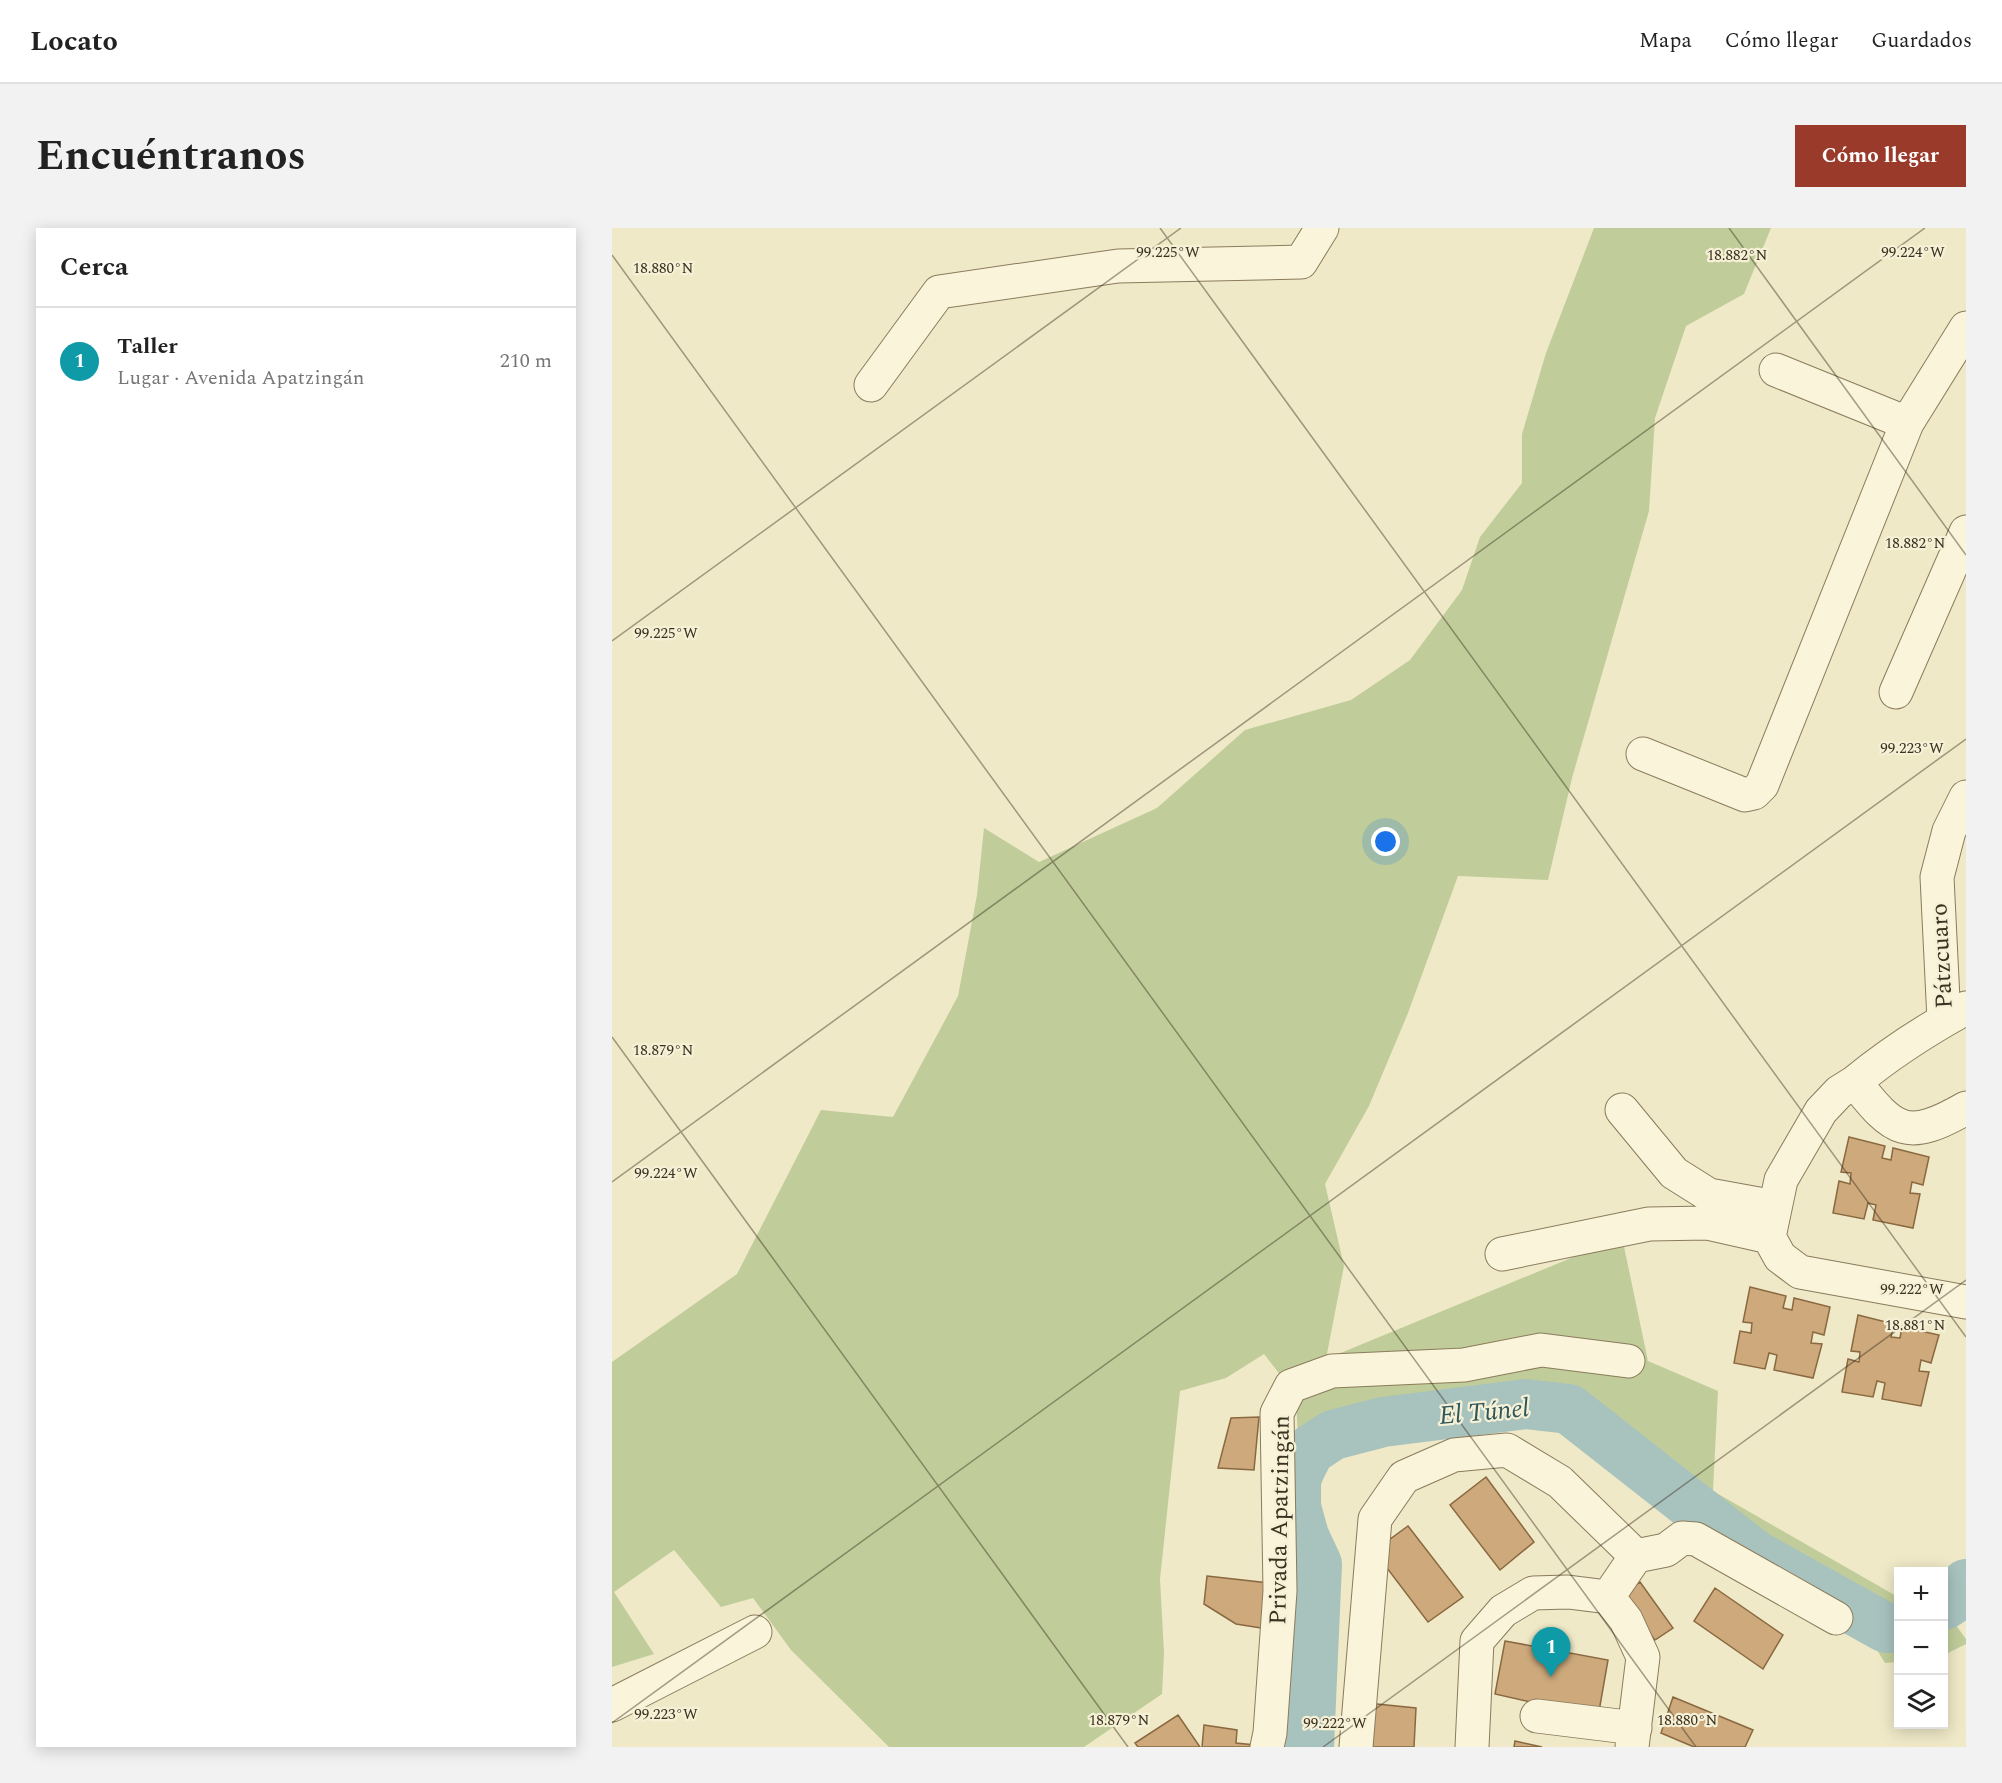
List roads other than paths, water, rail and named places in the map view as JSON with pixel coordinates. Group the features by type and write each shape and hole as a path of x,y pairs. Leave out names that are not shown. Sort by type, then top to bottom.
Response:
{"street":[{"path":"871,386 939,292 1118,267 1302,262 1322,228"},
{"path":"1643,754 1745,795 1754,794 1762,785 1907,423 1966,328"},
{"path":"1776,370 1907,423"},
{"path":"1896,692 1966,532"},
{"name":"Pátzcuaro","path":"1772,1222 1781,1180 1821,1111 1839,1092 1887,1056 1955,1014 1937,877 1949,831 1966,797"},
{"path":"1855,1082 1882,1115 1898,1126 1922,1128 1940,1123 1966,1108"},
{"path":"1622,1110 1674,1173 1709,1196 1772,1222"},
{"path":"1502,1254 1649,1224 1772,1222"},
{"path":"1772,1222 1780,1257 1800,1272 1966,1302"},
{"name":"Privada Apatzingán","path":"1267,1747 1270,1734 1280,1591 1276,1413 1290,1386 1332,1371 1464,1365 1541,1350 1628,1361"},
{"path":"1356,1747 1375,1519 1404,1477 1454,1455 1507,1450 1560,1482 1636,1556"},
{"path":"1608,1597 1636,1556 1666,1550 1682,1538 1696,1539 1836,1618"},
{"path":"1472,1747 1477,1641 1503,1611 1533,1593 1568,1592 1608,1597 1626,1620 1643,1657 1634,1737 1537,1716"},
{"path":"612,1705 755,1632"}],"waterway":[{"name":"El Túnel","path":"1309,1747 1317,1564 1304,1536 1296,1507 1296,1477 1310,1450 1333,1435 1383,1422 1526,1404 1569,1409 1755,1555 1886,1628 1894,1628"},
{"name":"El Túnel","path":"1948,1602 1956,1597 1966,1584"}],"place":[{"name":"Taller","path":"1551,1677"}]}
